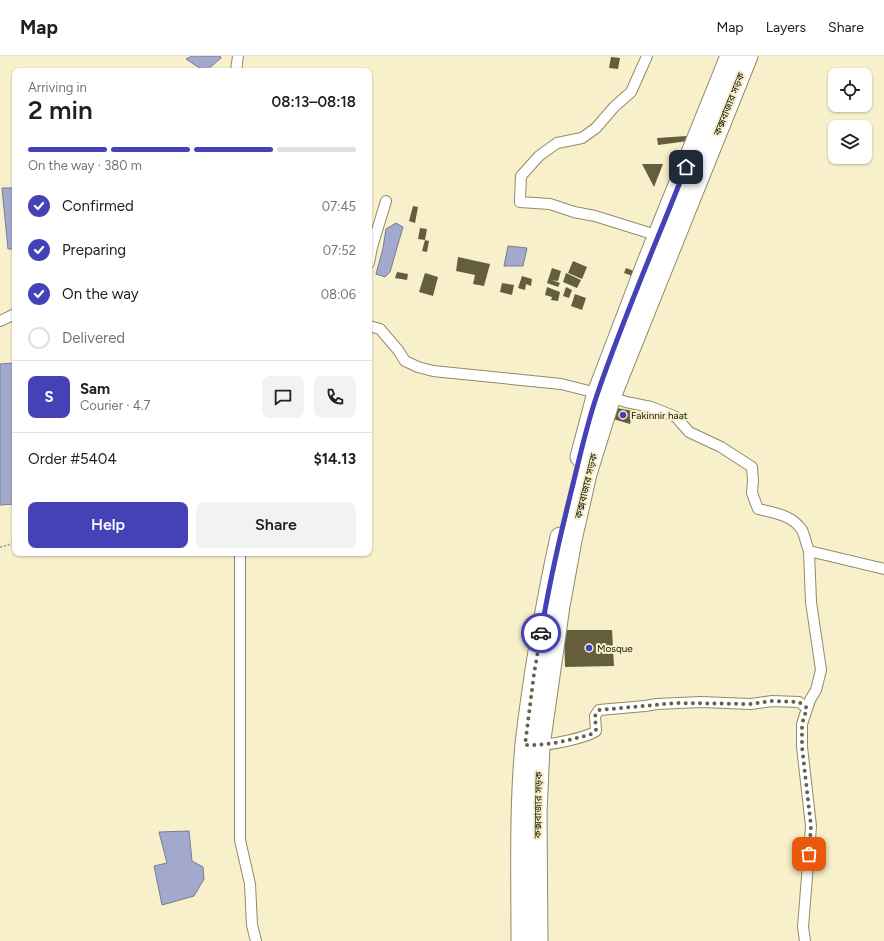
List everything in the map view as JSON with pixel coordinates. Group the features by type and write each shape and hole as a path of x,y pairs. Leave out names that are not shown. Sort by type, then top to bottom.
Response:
{"highway":[{"name":"কক্সবাজার সড়ক","path":"538,941 537,813 533,745 534,674 546,604 576,470 604,395 659,236 730,56"},
{"name":"কক্সবাজার সড়ক","path":"604,395 748,56"},
{"name":"কক্সবাজার সড়ক","path":"521,941 521,813 533,745"}],"street":[{"path":"236,68 238,56"},
{"path":"647,56 631,92 614,107 596,128 582,138 557,143 539,156 521,176 520,202 550,204 659,236"},
{"path":"372,247 386,201"},
{"path":"0,321 12,315"},
{"path":"372,327 380,329 398,350 405,361 418,367 433,371 561,384 626,402 651,407 676,417 689,432 721,447 752,468 752,493 758,509 781,514 795,521 802,532 809,551 811,602 821,670 816,690 810,700 802,724 802,747 811,826 803,926 805,941"},
{"path":"809,551 884,569"},
{"path":"240,556 240,840 250,884 252,925 256,941"},
{"path":"533,745 570,740 592,734 596,730 595,716 599,710 676,703 751,704 772,701 799,702 807,708"}],"path":[{"path":"0,547 12,544"}],"water":[{"path":"192,56 220,56 221,58 209,68 200,68 186,59"},
{"path":"2,188 12,188 12,249 8,249"},
{"path":"396,223 403,227 390,272 385,277 376,274 386,229"},
{"path":"508,246 527,248 523,266 504,266"},
{"path":"12,363 12,504 0,505 0,364"},
{"path":"189,831 192,861 203,867 204,879 194,896 162,905 154,866 167,863 159,832"}],"building":[{"path":"611,57 620,58 618,69 609,68"},
{"path":"687,136 688,141 658,145 657,138"},
{"path":"642,164 663,164 654,187"},
{"path":"413,206 418,207 415,223 409,221"},
{"path":"420,228 427,229 425,240 418,239"},
{"path":"425,240 429,241 427,252 422,251"},
{"path":"458,257 490,264 484,286 473,284 475,275 456,271"},
{"path":"573,261 587,267 582,279 568,273"},
{"path":"552,268 561,271 558,281 552,280 560,283 558,287 547,283"},
{"path":"626,268 639,273 638,278 624,273"},
{"path":"397,272 408,274 407,280 395,278"},
{"path":"425,273 438,277 433,296 419,292"},
{"path":"566,273 581,280 577,288 563,282"},
{"path":"522,276 532,279 531,286 526,284 525,290 518,288"},
{"path":"502,283 514,285 512,295 500,292"},
{"path":"547,287 560,292 558,301 551,300 552,297 545,295"},
{"path":"566,287 572,290 569,298 563,296"},
{"path":"575,294 586,298 582,310 571,306"},
{"name":"Fakinnir haat","path":"617,408 633,411 630,424 613,419"},
{"name":"Mosque","path":"564,630 612,630 614,666 565,667"}],"way so far":[{"path":"541,633 525,745 540,746 592,734 596,730 595,716 599,710 676,703 701,702 751,704 772,701 799,702 807,708 802,724 802,747 811,826 809,854"}],"place":[{"name":"Fakinnir haat","path":"623,415"},
{"name":"Mosque","path":"589,648"}],"route":[{"path":"541,633 560,537 597,393 647,262 659,236 686,167"}]}
